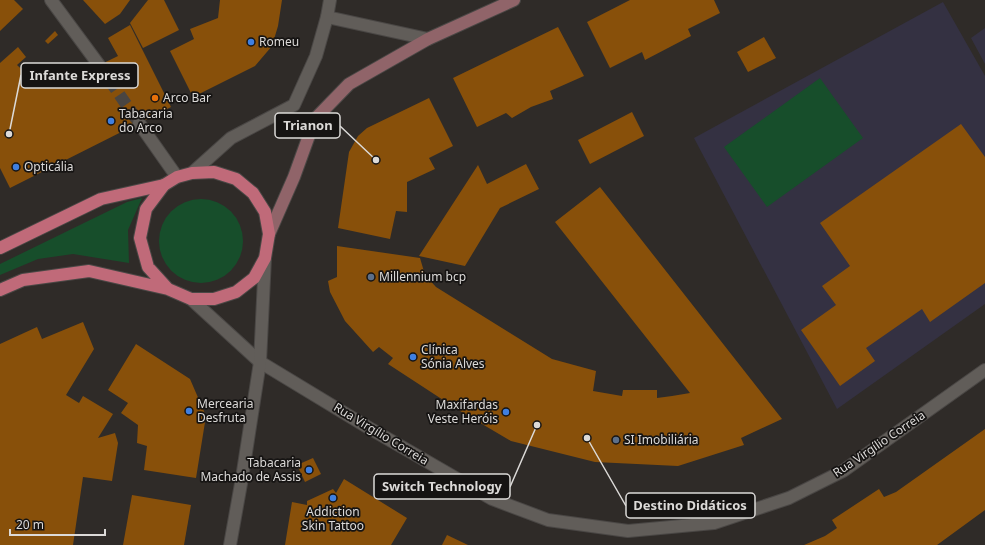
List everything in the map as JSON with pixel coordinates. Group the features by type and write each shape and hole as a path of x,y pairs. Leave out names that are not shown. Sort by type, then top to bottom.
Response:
{"main road":[{"path":"0,248 101,199 164,185 177,177 192,173 214,172 236,179 253,193 265,212 269,234 265,258 254,278 236,292 214,300 191,299 168,289 89,271 24,280 0,290"},
{"path":"164,185 146,209 140,238 148,267 168,289"}],"street":[{"path":"52,0 99,65"},
{"path":"192,173 231,138 294,105 316,56 327,17 330,0"},
{"path":"269,234 294,177 315,119 349,84 428,39 514,0"},
{"path":"327,17 428,39"},
{"path":"139,123 177,177"},
{"path":"230,545 260,362 265,258"},
{"name":"Rua Virgílio Correia","path":"191,299 260,362 369,428 492,499 548,520 628,531 714,523 789,498 843,471 985,370"}],"shaded area":[{"path":"943,2 985,76 985,304 837,409 694,138"},
{"path":"985,28 985,64 971,38"}],"green space":[{"path":"820,78 863,138 767,207 724,147"},
{"path":"142,198 128,230 129,263 73,254 38,259 0,275 0,264 127,202"},
{"path":"201,199 209,200 224,206 236,218 242,233 242,249 236,264 224,276 209,282 201,283 193,282 178,276 166,264 160,249 159,241 160,233 166,218 178,206 193,200"}],"building":[{"path":"0,0 14,0 23,9 0,31"},
{"path":"83,0 130,0 120,14 105,24"},
{"path":"148,0 164,0 179,30 143,48 130,23"},
{"path":"220,0 282,0 278,26 272,46 255,66 193,97 170,51 194,39 190,29 218,18"},
{"path":"630,0 714,0 720,13 688,29 691,36 645,60 642,52 610,68 587,22"},
{"path":"130,25 171,107 10,188 0,168 0,63 18,47 26,57 17,65 38,85 63,72 67,81 118,56 108,38"},
{"path":"558,27 584,76 550,91 553,99 531,107 512,118 506,113 477,127 453,78"},
{"path":"55,31 58,35 48,44 45,41"},
{"path":"764,37 776,58 748,72 737,52"},
{"path":"429,98 453,146 429,158 435,169 407,182 407,212 396,211 390,239 338,228 349,152 358,136 367,128"},
{"path":"632,112 644,136 590,164 578,140"},
{"path":"961,124 985,157 985,283 930,322 922,309 866,348 875,361 840,386 801,330 836,305 822,286 850,266 820,223"},
{"path":"526,164 539,189 500,208 465,266 419,256 478,165 487,184"},
{"path":"600,187 782,419 741,438 744,445 678,466 595,462 511,441 460,411 388,364 393,358 379,347 373,352 345,321 330,292 328,281 337,277 337,246 420,258 425,275 436,287 552,359 596,371 593,391 622,396 623,390 657,390 657,398 690,393 555,222"},
{"path":"83,322 94,349 66,395 79,403 83,396 113,414 98,438 115,433 118,443 112,481 83,477 73,545 0,545 0,344 37,327 42,339"},
{"path":"136,344 190,379 206,416 196,478 144,470 147,446 137,443 138,425 121,413 128,403 108,390"},
{"path":"985,429 985,510 937,545 804,545 825,536 837,528 832,520 879,489 884,497 896,492"},
{"name":"Tabacaria Machado de Assis","path":"313,458 321,474 305,482 297,465"},
{"path":"344,479 407,518 391,545 285,545 292,502 307,505 307,501 333,489 336,493"},
{"path":"132,495 191,505 184,545 123,545"},
{"path":"447,535 468,545 442,545"}],"tunnel":[{"path":"99,65 139,123"}],"place":[{"name":"Romeu","path":"251,42"},
{"name":"Arco Bar","path":"155,98"},
{"name":"Tabacaria do Arco","path":"111,121"},
{"name":"Infante Express","path":"9,134"},
{"name":"Trianon","path":"376,160"},
{"name":"Opticália","path":"16,167"},
{"name":"Millennium bcp","path":"371,277"},
{"name":"Clínica Sónia Alves","path":"413,357"},
{"name":"Mercearia Desfruta","path":"189,411"},
{"name":"Maxifardas Veste Heróis","path":"506,412"},
{"name":"Switch Technology","path":"537,425"},
{"name":"Destino Didáticos","path":"587,438"},
{"name":"SI Imobiliária","path":"616,440"},
{"name":"Tabacaria Machado de Assis","path":"309,470"},
{"name":"Addiction Skin Tattoo","path":"333,498"}]}
